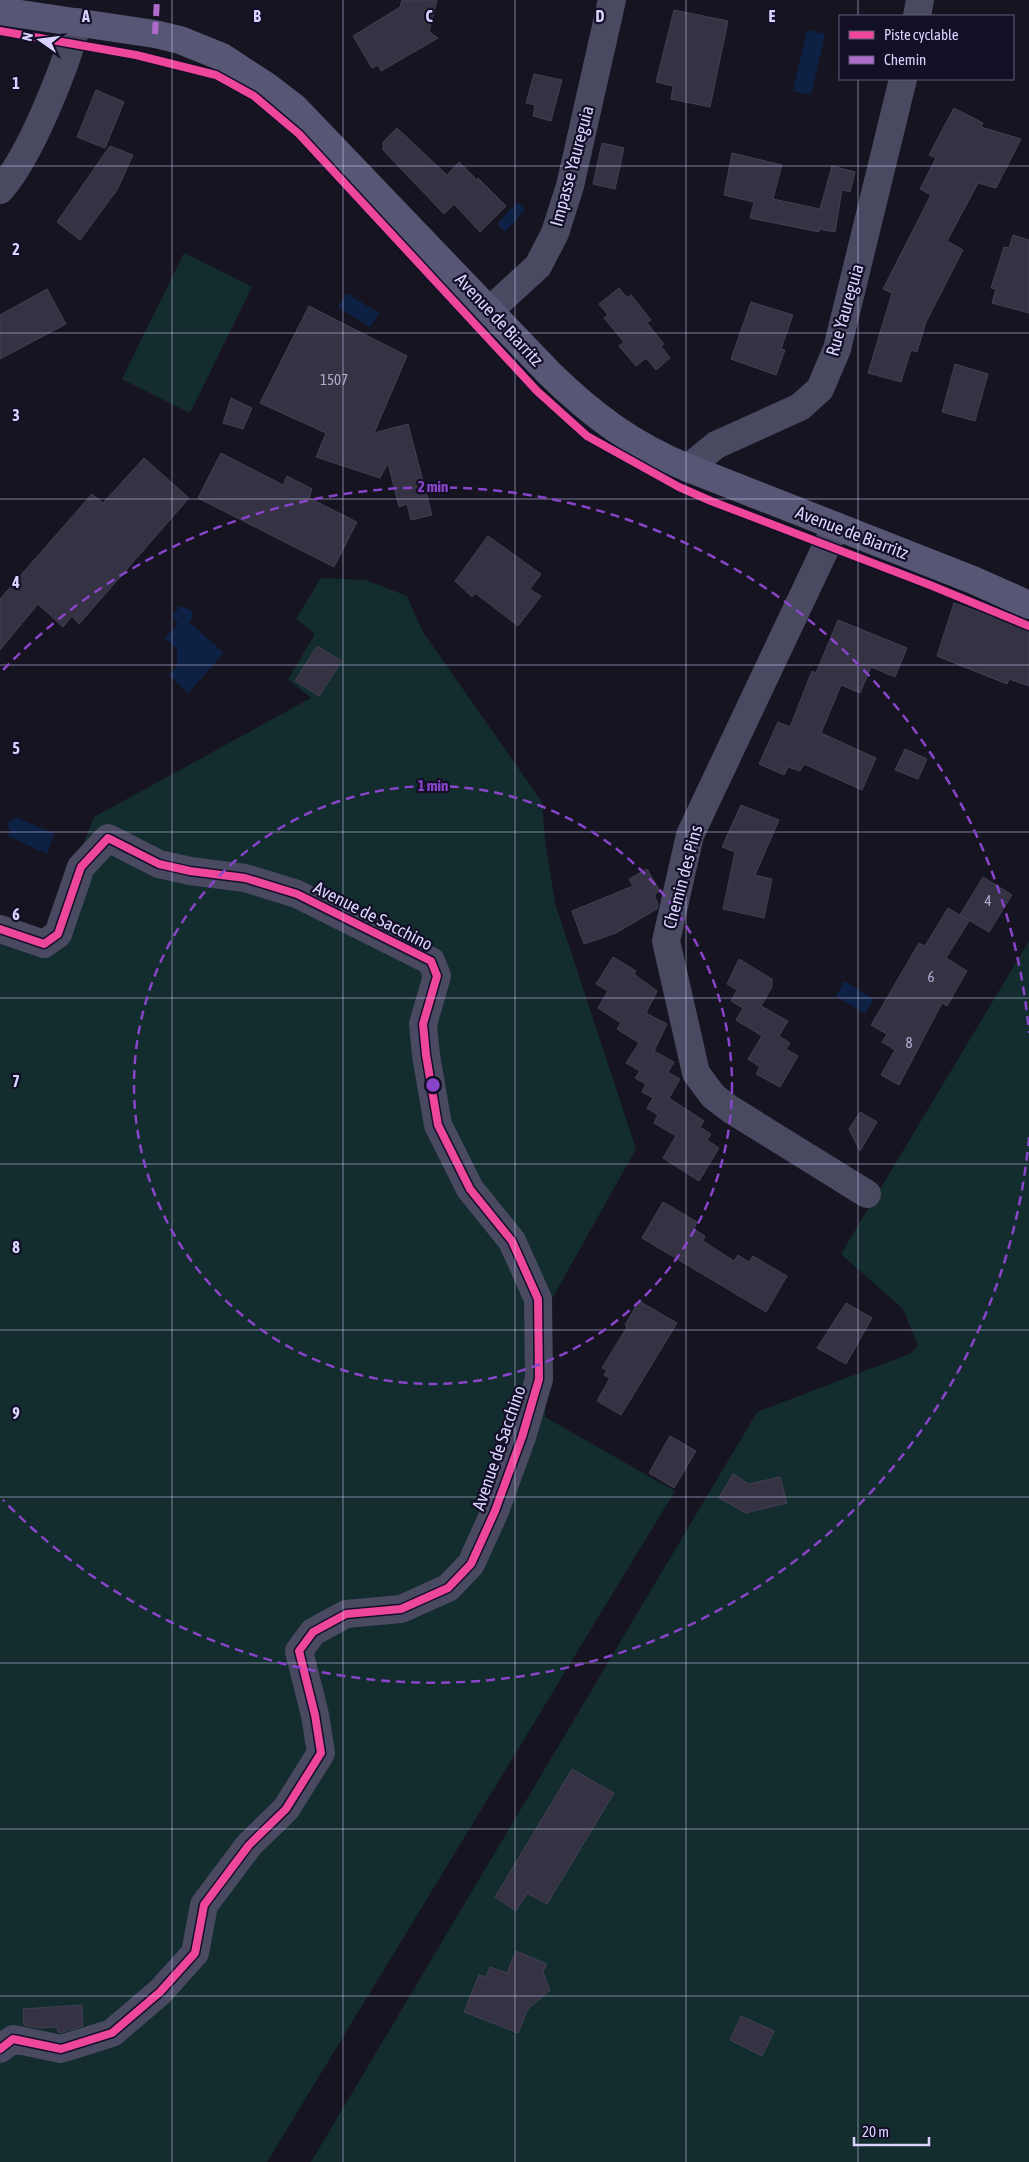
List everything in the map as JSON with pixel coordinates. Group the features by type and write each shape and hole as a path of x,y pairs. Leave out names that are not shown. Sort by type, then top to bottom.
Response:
{"main road":[{"name":"Avenue de Biarritz","path":"0,12 78,22 180,40 222,58 268,87 294,107 582,406 626,437 654,454 973,580 1029,605"}],"street":[{"name":"Impasse Yaureguia","path":"490,310 538,266 554,233 570,186 612,0"},
{"path":"917,15 920,0"},
{"path":"0,190 9,180 34,134 72,42 78,22"},
{"name":"Rue Yaureguia","path":"688,468 716,444 800,406 820,389 837,349 902,80"},
{"name":"Chemin des Pins","path":"836,526 690,834 666,941 696,1073 713,1096 730,1110 867,1194"},
{"name":"Avenue de Sacchino","path":"0,928 44,944 58,934 81,867 108,838 159,864 190,871 245,878 297,894 431,961 436,976 423,1024 426,1055 438,1125 470,1189 512,1241 538,1299 539,1379 522,1437 494,1510 470,1564 448,1588 400,1609 346,1614 313,1632 298,1651 315,1715 321,1753 286,1808 249,1846 204,1905 195,1953 160,1992 112,2033 61,2049 14,2039 0,2049"}],"green space":[{"path":"184,253 252,287 190,413 122,379"},
{"path":"321,578 366,580 407,596 423,632 542,802 545,840 555,903 636,1149 548,1306 545,1417 675,1491 267,2162 0,2162 0,917 47,935 94,817 311,698 288,679 315,634 296,619"},
{"path":"1029,941 1029,2162 311,2162 757,1412 909,1354 918,1346 903,1309 841,1254"}],"water":[{"path":"807,30 825,34 811,95 793,91"},
{"path":"518,202 525,210 505,232 497,224"},
{"path":"346,293 379,313 370,327 338,307"},
{"path":"180,606 192,610 193,616 189,622 224,653 188,693 169,675 177,667 177,649 165,638 178,624 173,615"},
{"path":"15,817 54,833 47,854 8,836 10,831 7,824 9,821 14,821"},
{"path":"844,981 874,999 865,1014 836,996"}],"building":[{"path":"402,0 437,0 429,32 438,38 381,71 378,65 372,68 353,36 400,7"},
{"path":"674,10 728,21 710,107 671,99 673,86 656,82"},
{"path":"534,74 562,80 551,121 533,116 535,105 526,103"},
{"path":"96,90 124,102 105,148 77,137"},
{"path":"954,108 983,123 981,127 1021,139 996,188 978,183 947,241 963,250 926,322 917,352 911,350 901,382 868,373 892,293 883,289 931,195 920,189 936,158 929,155"},
{"path":"397,128 447,175 459,162 506,206 480,232 454,204 444,214 383,150 383,142"},
{"path":"602,143 624,148 615,189 593,184"},
{"path":"110,146 133,155 117,190 80,240 57,222"},
{"path":"732,153 782,165 773,199 820,209 832,166 855,172 850,192 842,190 835,232 819,229 819,232 750,218 754,202 724,195"},
{"path":"1013,235 1029,240 1029,313 992,303 996,289 991,288 1004,247 1009,248"},
{"path":"619,288 627,298 631,295 651,320 647,323 664,344 661,346 670,358 656,370 646,358 636,366 619,346 624,342 604,318 608,315 599,304"},
{"path":"47,289 66,324 0,359 0,315"},
{"path":"751,302 793,315 781,349 785,350 776,375 731,359"},
{"path":"309,306 407,356 374,433 408,424 432,515 411,520 407,504 399,507 388,463 380,478 316,457 326,433 260,403"},
{"path":"955,364 988,374 975,421 942,412"},
{"path":"231,398 252,408 243,429 223,423"},
{"path":"221,453 283,485 287,476 312,489 309,498 357,522 334,567 198,498"},
{"path":"144,458 189,498 79,624 72,616 63,627 38,604 0,650 0,599 92,494 103,503"},
{"path":"488,536 541,574 530,589 541,596 518,626 475,593 472,597 455,581"},
{"path":"954,603 1029,630 1029,686 1009,679 1007,684 937,656"},
{"path":"838,620 907,648 895,677 871,667 860,693 841,685 821,733 876,758 862,790 804,764 800,771 788,767 784,775 759,764 778,722 790,727 812,671 816,673"},
{"path":"317,646 342,661 319,696 295,681"},
{"path":"905,749 927,759 918,779 895,770"},
{"path":"741,805 779,820 755,875 772,879 764,918 723,909 735,852 722,847"},
{"path":"647,869 660,891 654,895 658,904 657,909 616,933 584,944 572,911 633,886 629,879"},
{"path":"983,877 1012,895 989,932 960,915"},
{"path":"948,908 969,921 946,958 967,971 947,1006 942,1003 899,1085 881,1075 895,1050 882,1042 887,1034 871,1025 919,943 925,946"},
{"path":"613,957 636,971 634,974 657,991 646,1013 667,1024 654,1051 674,1062 668,1072 680,1079 669,1098 704,1121 700,1127 711,1134 707,1140 719,1148 699,1181 663,1158 676,1136 654,1123 658,1115 647,1108 653,1098 642,1092 646,1084 635,1078 640,1071 626,1063 639,1043 617,1029 621,1023 598,1008 608,991 596,984"},
{"path":"739,959 772,979 772,987 761,1006 788,1021 779,1036 790,1043 786,1049 798,1056 780,1087 756,1074 760,1067 748,1059 762,1036 736,1020 743,1008 731,1001 737,990 727,984"},
{"path":"860,1112 877,1122 860,1151 849,1129"},
{"path":"663,1202 697,1222 694,1229 705,1236 703,1241 734,1261 738,1255 749,1262 753,1256 787,1276 766,1312 642,1238"},
{"path":"639,1301 677,1323 621,1415 597,1401 610,1378 604,1375 607,1370 602,1368 627,1327 625,1325"},
{"path":"846,1303 872,1318 846,1364 817,1348"},
{"path":"670,1436 696,1451 674,1488 649,1473"},
{"path":"733,1474 749,1484 780,1477 787,1503 746,1513 719,1498"},
{"path":"572,1769 614,1793 547,1904 527,1893 516,1911 495,1897"},
{"path":"516,1951 547,1964 543,1972 550,1990 528,2009 518,2033 464,2012 479,1975 486,1977 490,1967 507,1973"},
{"path":"82,2005 83,2026 60,2033 57,2027 39,2028 24,2025 23,2009"},
{"path":"741,2016 774,2031 762,2056 730,2040"}],"marked path":[{"path":"155,34 157,0"}],"cycle path":[{"path":"0,31 136,55 216,75 254,96 299,134 537,391 587,436 679,487 711,501 930,585 1029,626"},
{"path":"0,929 44,944 58,934 81,867 108,838 159,864 190,871 245,878 297,894 431,961 437,976 423,1024 426,1055 438,1125 470,1189 512,1241 538,1299 539,1379 522,1437 495,1511 471,1564 448,1588 401,1609 346,1614 313,1632 299,1651 315,1715 321,1753 286,1809 249,1845 204,1905 195,1953 160,1992 112,2033 61,2049 13,2039 0,2049"}]}
